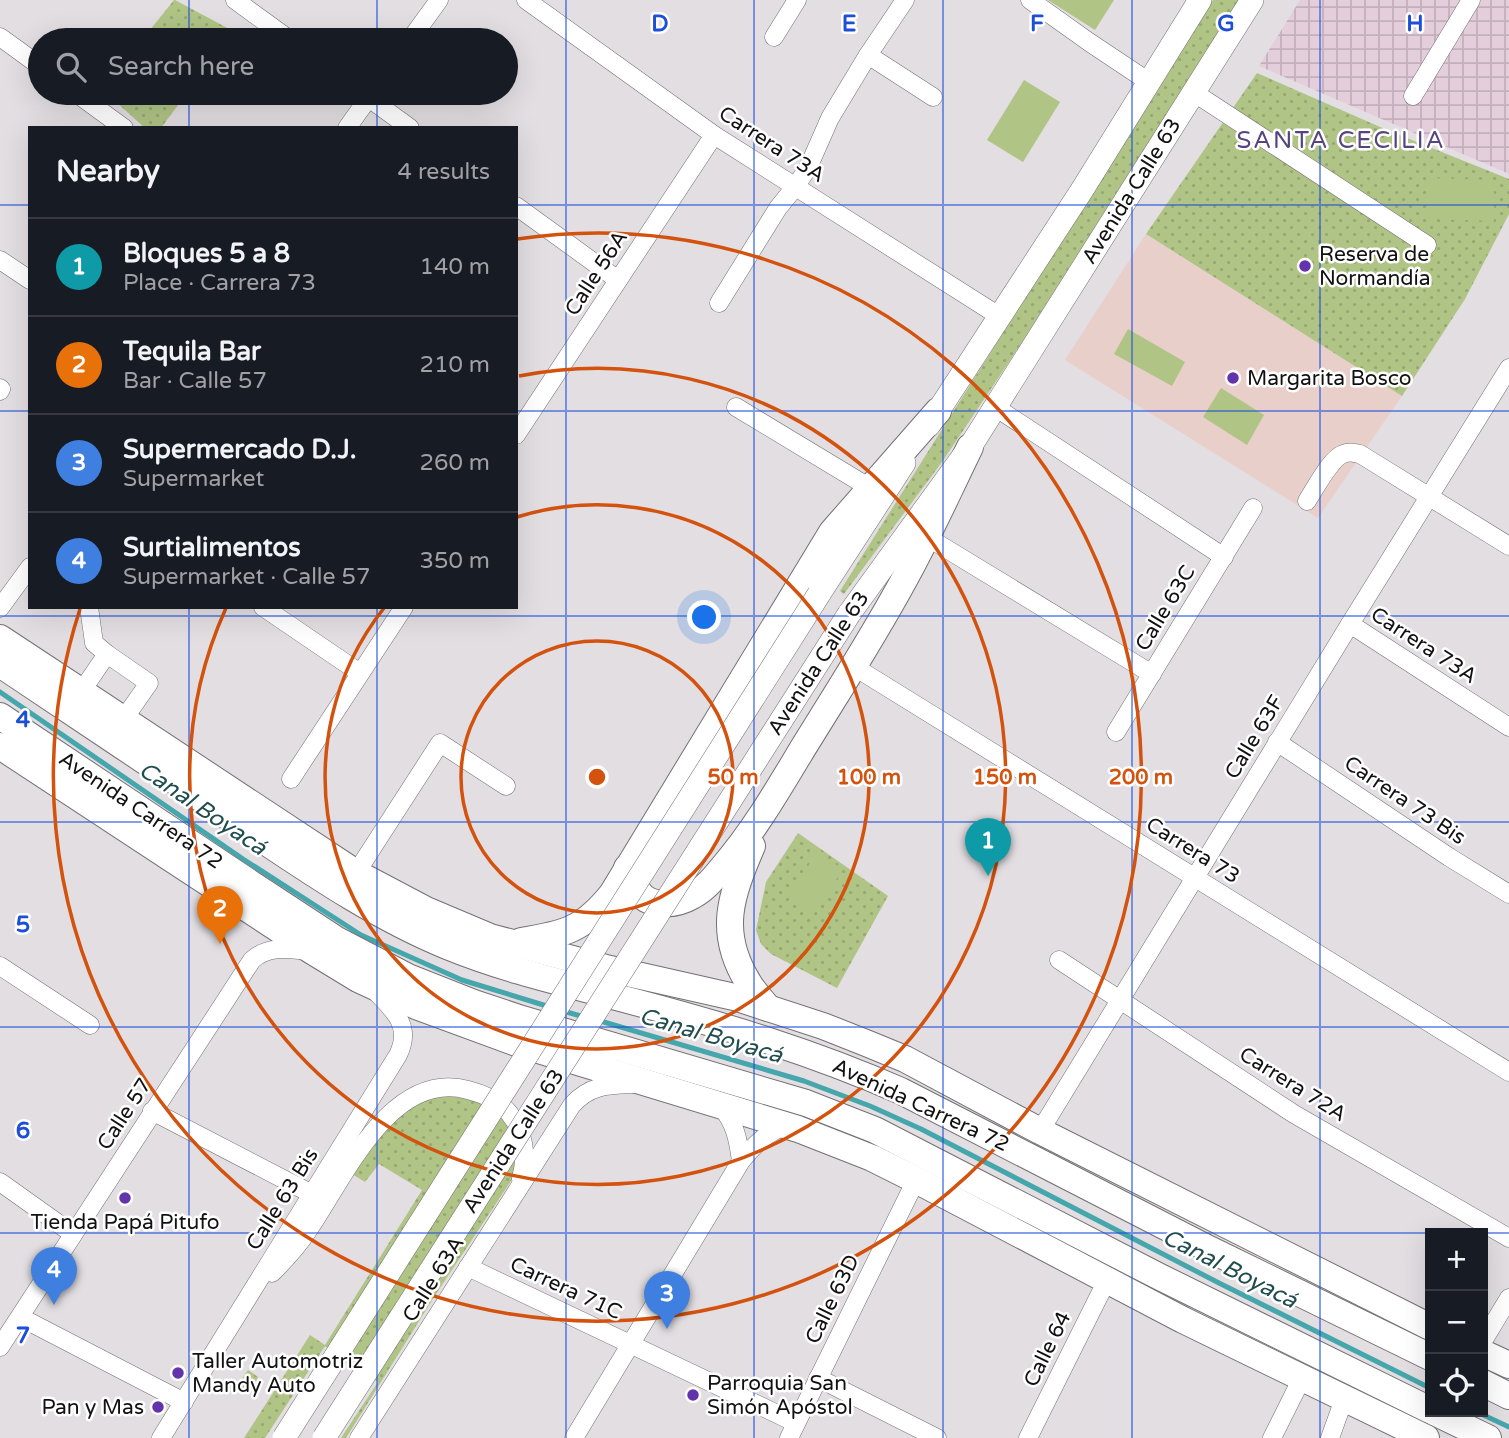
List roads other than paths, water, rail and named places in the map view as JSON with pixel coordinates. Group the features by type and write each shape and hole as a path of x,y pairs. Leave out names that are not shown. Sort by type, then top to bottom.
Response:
{"highway":[{"path":"512,943 571,930 585,922 604,904 818,552 832,532 877,492 938,411"},
{"path":"627,868 642,896 653,903 665,904 692,897 730,860 772,800 903,582 970,447"},
{"name":"Avenida Carrera 72","path":"0,638 94,707 164,774 356,900 421,935 492,964 790,1046 863,1074 1425,1355"},
{"name":"Avenida Carrera 72","path":"0,664 94,707 158,744 356,873 426,910 482,934 512,943 610,969 734,997 823,1026 905,1059 1040,1131 1425,1325"},
{"name":"Avenida Carrera 72","path":"0,716 338,940 408,977 467,1001 596,1042 806,1102 875,1130 1160,1277 1425,1408"},
{"path":"158,744 164,774"},
{"name":"Avenida Carrera 72","path":"0,746 312,951 369,984 416,1006 496,1036 787,1125 831,1141 916,1180 1302,1378 1426,1438"},
{"path":"73,764 107,816"},
{"path":"768,1008 737,962 729,925 730,906 737,881 772,800"},
{"path":"416,1006 467,1001 496,1036"},
{"path":"1154,1189 1207,1248"},
{"path":"1320,1303 1377,1301"},
{"path":"1485,1354 1509,1365"},
{"path":"1488,1386 1509,1396"},
{"name":"Avenida Carrera 72","path":"1444,1417 1488,1438"}],"main road":[{"name":"Avenida Calle 63","path":"938,411 1200,0"},
{"name":"Avenida Calle 63","path":"324,1438 849,614 970,447 1252,0"},
{"name":"Avenida Calle 63","path":"284,1438 819,594 877,492"}],"street":[{"path":"235,0 274,28"},
{"path":"419,28 439,0"},
{"name":"Carrera 73A","path":"526,0 714,135 999,316"},
{"path":"774,37 797,0"},
{"path":"719,303 778,208 808,168 830,118 905,0"},
{"path":"1030,0 1149,82"},
{"path":"1413,96 1471,0"},
{"path":"0,37 28,57"},
{"path":"868,55 933,97"},
{"path":"1193,92 1427,245"},
{"path":"92,105 121,126"},
{"path":"348,126 361,105"},
{"path":"382,105 408,126"},
{"name":"Calle 56A","path":"522,416 618,280 714,135"},
{"path":"518,207 618,280"},
{"path":"0,260 28,279"},
{"name":"Calle 63F","path":"1040,1131 1428,496 1507,377"},
{"path":"736,407 877,492"},
{"path":"995,407 1224,557"},
{"path":"1307,501 1340,454 1360,454 1509,546"},
{"name":"Calle 63C","path":"1116,732 1253,508"},
{"path":"927,537 1152,674"},
{"path":"0,608 28,570"},
{"path":"89,609 94,643 149,683 94,707"},
{"path":"266,609 360,673"},
{"path":"291,779 403,609"},
{"name":"Carrera 73A","path":"1350,624 1509,727"},
{"path":"94,707 107,654"},
{"name":"Carrera 73","path":"853,666 1509,1072"},
{"path":"356,873 440,743 506,786"},
{"name":"Carrera 73 Bis","path":"1278,743 1509,894"},
{"name":"Calle 57","path":"0,1347 252,960 262,953 278,948 312,951"},
{"name":"Carrera 72A","path":"1059,960 1294,1114 1509,1238"},
{"path":"0,966 90,1025"},
{"name":"Calle 63 Bis","path":"161,1438 403,1044 404,1035 400,1021 369,984"},
{"name":"Calle 63A","path":"359,1438 572,1105 581,1095 600,1087 644,1083"},
{"path":"244,1303 300,1243 379,1125 396,1107 427,1090 464,1088 487,1096 506,1109 517,1123 523,1139 524,1169 518,1189"},
{"path":"721,1106 736,1130 741,1160"},
{"path":"152,1111 312,1194"},
{"path":"574,1438 741,1160 761,1138 787,1125"},
{"name":"Calle 63D","path":"793,1431 916,1180"},
{"path":"1,1185 73,1234"},
{"name":"Carrera 71C","path":"468,1267 631,1344 793,1431"},
{"name":"Calle 64","path":"1028,1438 1107,1279"},
{"path":"1488,1333 1509,1298"},
{"path":"20,1317 184,1402"},
{"path":"818,1378 937,1438"},
{"path":"1272,1438 1302,1378"},
{"path":"1329,1438 1344,1399"}],"waterway":[{"name":"Canal Boyacá","path":"0,692 243,859 361,935 462,980 550,1007"},
{"name":"Canal Boyacá","path":"563,1011 584,1017"},
{"name":"Canal Boyacá","path":"597,1020 804,1081 870,1106 921,1129 1425,1386"},
{"name":"Canal Boyacá","path":"1488,1417 1509,1427"}],"place":[{"name":"Reserva de Normandía","path":"1305,266"},
{"name":"Margarita Bosco","path":"1233,378"},
{"name":"Bloques 5 a 8","path":"988,876"},
{"name":"Tequila Bar","path":"220,944"},
{"name":"Tienda Papá Pitufo","path":"125,1198"},
{"name":"Surtialimentos","path":"54,1305"},
{"name":"Supermercado D.J.","path":"667,1329"},
{"name":"Taller Automotriz Mandy Auto","path":"178,1373"},
{"name":"Parroquia San Simón Apóstol","path":"693,1395"},
{"name":"Pan y Mas","path":"158,1407"}],"district":[{"name":"SANTA CECILIA","path":"1341,140"}]}
